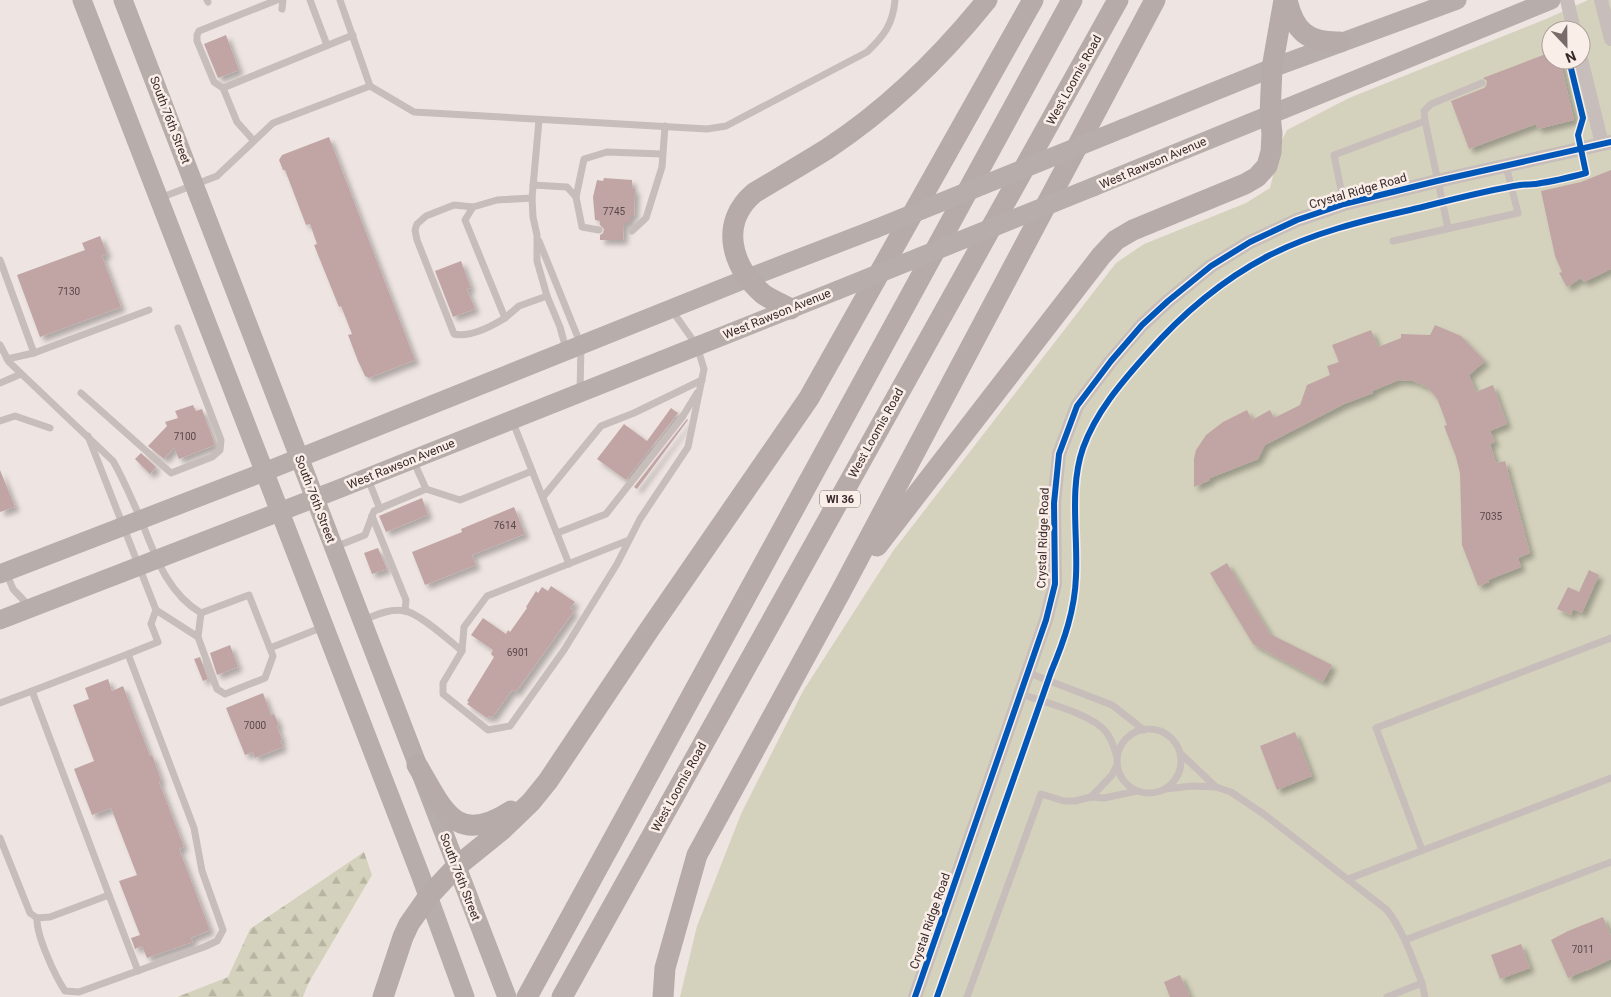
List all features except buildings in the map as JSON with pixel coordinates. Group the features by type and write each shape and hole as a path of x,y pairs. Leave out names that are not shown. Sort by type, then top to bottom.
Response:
{"main road":[{"path":"82,0 416,864 463,993"},
{"name":"South 76th Street","path":"123,0 507,997"},
{"path":"791,309 764,295 739,265 732,231 734,220 744,201 754,192 828,148 867,119 925,70 964,28 986,0"},
{"path":"383,997 409,924 428,898 456,868 503,829 531,802 548,781 643,638 809,398 1033,0"},
{"name":"WI 36","path":"527,997 1072,0"},
{"name":"West Loomis Road","path":"562,997 1118,0"},
{"path":"663,997 665,968 697,855 840,593 1155,0"},
{"path":"840,593 1101,256 1116,240 1133,230 1245,184 1257,177 1267,166 1271,152 1272,134 1270,114 1272,68 1285,0"},
{"path":"1285,0 1289,12 1300,30 1307,36 1322,42 1340,42"},
{"path":"3,573 264,472 748,278 875,230 1272,68 1457,0"},
{"name":"West Rawson Avenue","path":"0,620 280,512 791,309 1550,0"},
{"path":"417,765 443,809 452,819 460,824 472,826 491,823 507,814 521,805 548,781"}],"street":[{"path":"1566,0 1571,20"},
{"path":"1600,0 1611,39"},
{"path":"1584,70 1606,143"},
{"name":"Crystal Ridge Road","path":"915,997 1046,620 1055,584 1054,503 1059,454 1077,406 1111,361 1142,325 1211,266 1250,242 1297,220 1344,204 1606,143"}],"lane":[{"path":"254,141 237,122 223,88 214,82 197,41 197,35 199,31 277,0"},
{"path":"282,9 283,0"},
{"path":"310,0 327,45"},
{"path":"340,0 370,86 414,112 707,129 726,126 867,52 883,37 894,13 894,0"},
{"path":"223,88 353,35"},
{"path":"1448,228 1424,111 1431,104 1482,83"},
{"path":"159,198 217,176 273,123 370,86"},
{"path":"539,120 532,198 533,217 537,236 574,348 580,392"},
{"path":"1344,204 1334,155 1425,121"},
{"path":"632,231 646,218 662,167 665,126"},
{"path":"599,230 582,227 576,196 584,159 607,152 662,154"},
{"path":"1393,241 1518,213 1506,166"},
{"path":"533,185 567,188 576,196"},
{"path":"532,198 497,200 473,207 454,205 426,216 417,224 415,230 417,240 454,334 464,335 497,323 519,306 547,296"},
{"path":"473,207 465,220 504,318"},
{"path":"537,236 537,262 547,296 560,327 574,348"},
{"path":"0,260 34,353"},
{"path":"629,540 487,596 464,627 462,651 443,683 443,694 488,730 510,726 564,650 617,564 640,519 688,447 704,369 698,346 671,309"},
{"path":"7,359 34,353 149,310"},
{"path":"81,393 171,473 212,457 220,450 221,440 178,328"},
{"path":"0,344 7,359 21,374 113,460 124,480 156,560 173,589 192,608 201,613 249,595 273,656 265,678 225,694 217,689 198,638 201,613"},
{"path":"0,383 21,374"},
{"path":"543,497 601,426 634,414 702,383"},
{"path":"557,533 606,514 683,416 702,383"},
{"path":"0,421 14,416 50,428"},
{"path":"512,420 569,564"},
{"path":"88,436 156,610 198,638"},
{"path":"413,459 426,489"},
{"path":"333,548 365,535 374,511 426,489 460,500 532,470"},
{"path":"367,477 380,508"},
{"path":"372,516 406,600 405,611"},
{"path":"3,573 13,589 31,608"},
{"path":"0,703 158,642 151,624 156,610"},
{"path":"362,620 387,611 405,611 416,615 462,651"},
{"path":"270,648 324,627"},
{"path":"1422,850 1376,728 1611,638"},
{"path":"37,918 37,928 65,992 78,992 204,947 217,941 223,930 202,871 194,828 128,654"},
{"path":"1029,672 1112,705 1144,730"},
{"path":"32,691 138,971"},
{"path":"1021,694 1087,717 1098,724 1106,731 1117,757"},
{"path":"1144,730 1163,732 1177,745 1181,754 1182,764 1179,774 1166,789 1157,793 1146,794 1127,785 1120,776 1117,765 1120,747 1126,739 1134,733 1144,730"},
{"path":"1181,754 1216,787"},
{"path":"1091,797 1112,775 1117,765"},
{"path":"1348,879 1611,778"},
{"path":"1166,789 1192,786 1216,787 1231,792 1246,801 1387,910 1396,921 1405,940 1422,983 1425,997"},
{"path":"968,997 1041,794 1064,801 1076,801 1091,797 1104,798 1137,791"},
{"path":"0,838 30,913 37,918 50,917 109,895"},
{"path":"1405,940 1611,862"},
{"path":"1387,997 1422,983"}],"green space":[{"path":"1588,0 1611,0 1611,997 680,997 697,926 741,814 803,691 893,551 1116,263 1144,244 1246,203 1270,188 1281,142 1287,130 1349,98 1541,21 1541,70 1591,70 1591,20 1544,20"},
{"path":"364,852 372,875 308,984 303,997 177,997 228,977 250,929"}],"cycle path":[{"path":"937,997 1068,625 1075,589 1076,479 1083,448 1102,410 1137,366 1187,313 1234,276 1268,256 1338,228 1492,190 1536,184 1586,173 1578,135 1583,118 1571,70"},
{"path":"915,997 1046,620 1055,584 1054,503 1059,454 1077,406 1111,361 1142,325 1211,266 1250,242 1297,220 1344,204 1611,142"}]}
